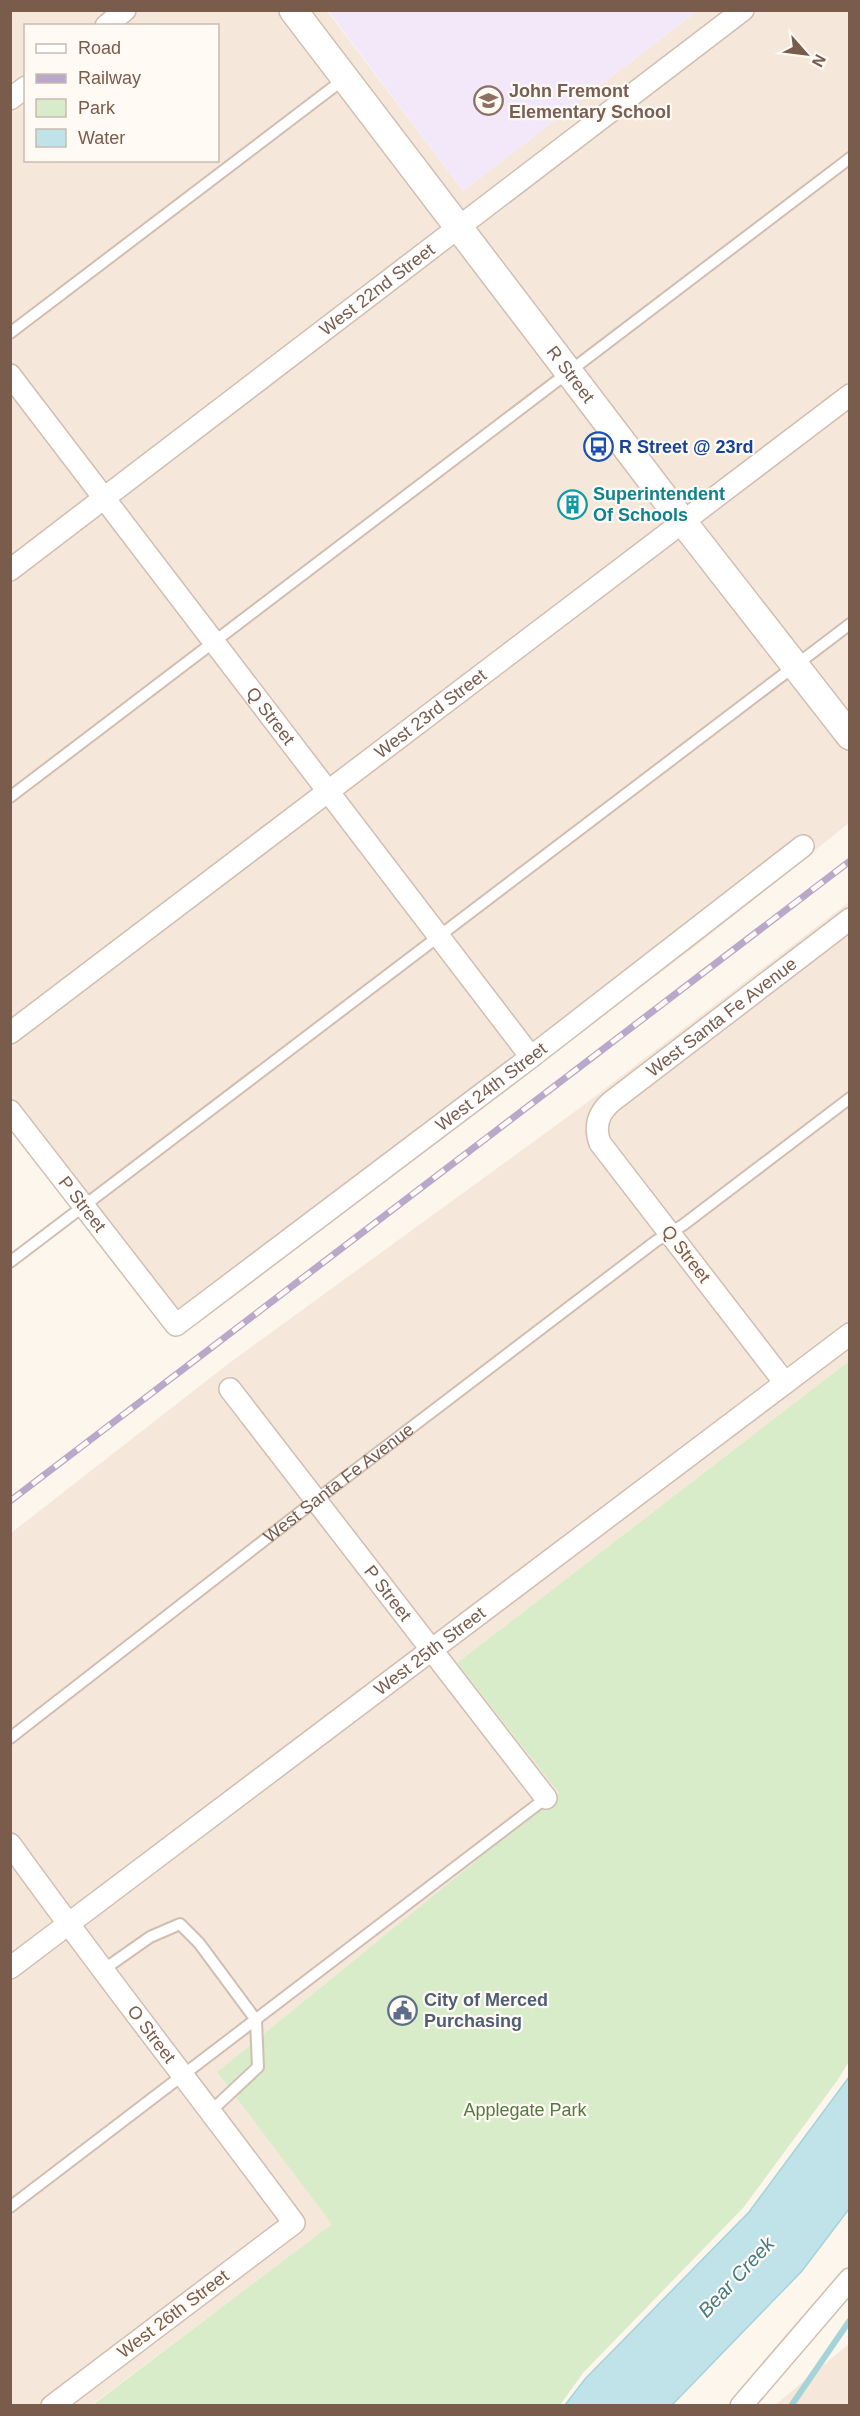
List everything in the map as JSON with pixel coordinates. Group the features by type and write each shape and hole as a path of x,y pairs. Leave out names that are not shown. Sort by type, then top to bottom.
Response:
{"street":[{"path":"108,24 125,10"},
{"name":"R Street","path":"293,10 849,736"},
{"name":"West 22nd Street","path":"10,570 743,10"},
{"path":"10,99 24,88"},
{"name":"Q Street","path":"10,375 531,1057"},
{"name":"West 23rd Street","path":"10,1033 849,395"},
{"name":"West 24th Street","path":"176,1325 531,1057 803,846"},
{"name":"West Santa Fe Avenue","path":"598,1121 610,1102 849,919"},
{"name":"P Street","path":"12,1116 176,1325"},
{"name":"Q Street","path":"598,1121 597,1132 600,1143 785,1383"},
{"name":"West 25th Street","path":"10,1968 849,1334"},
{"name":"P Street","path":"230,1389 546,1798"},
{"name":"O Street","path":"10,1844 294,2223"},
{"name":"West 26th Street","path":"52,2406 294,2223"},
{"path":"741,2406 849,2279"}],"lane":[{"path":"10,333 345,78"},
{"path":"10,796 849,158"},
{"path":"10,1262 849,624"},
{"name":"West Santa Fe Avenue","path":"10,1738 316,1500 656,1241 683,1225 849,1098"},
{"path":"10,2207 546,1798"},
{"path":"103,1970 150,1937 180,1924 199,1943 256,2020 258,2067 211,2111"}],"shaded area":[{"path":"10,11 327,11 463,191 697,11 849,11 849,823 692,949 185,1327 11,1125"},
{"name":"John Fremont Elementary School","path":"328,11 697,11 463,191"},
{"path":"849,902 849,1361 457,1663 559,1793 217,2072 333,2224 91,2405 11,2406 11,1533 228,1364 581,1107"},
{"path":"849,2344 849,2405 775,2405"}],"green space":[{"name":"Applegate Park","path":"849,1361 850,2060 837,2081 743,2208 583,2373 560,2405 91,2406 332,2224 217,2072 559,1793 457,1663"}],"water":[{"name":"Bear Creek","path":"849,2077 849,2209 802,2271 672,2405 565,2405 585,2379 749,2212"}],"waterway":[{"path":"791,2406 850,2320"}],"railway":[{"path":"10,1501 850,861"}],"place":[{"name":"John Fremont Elementary School","path":"488,101"},
{"name":"R Street @ 23rd","path":"598,447"},
{"name":"Superintendent Of Schools","path":"572,504"},
{"name":"City of Merced Purchasing","path":"403,2010"}]}
